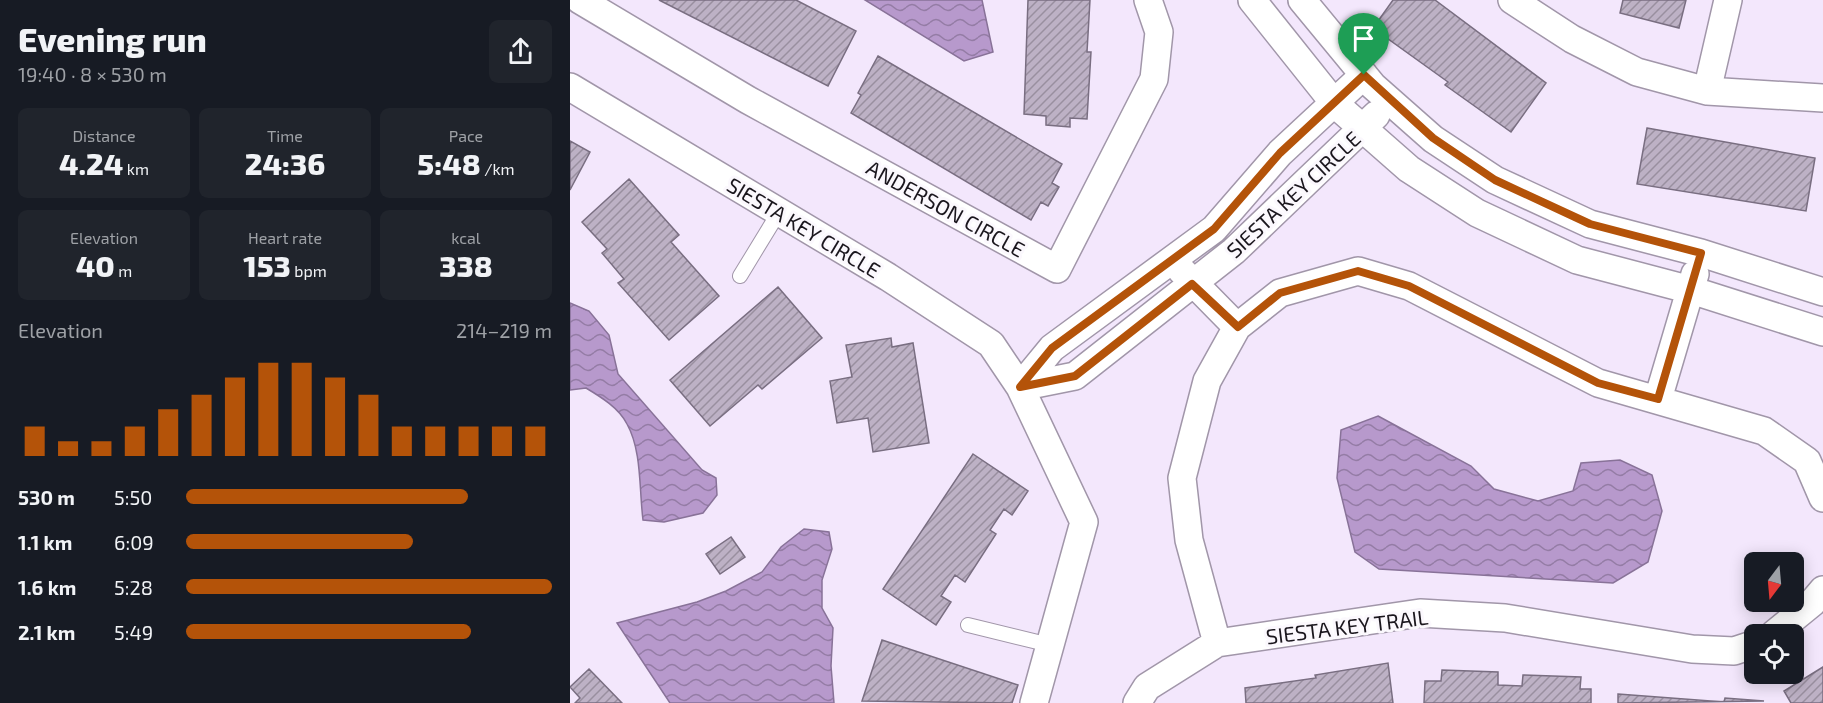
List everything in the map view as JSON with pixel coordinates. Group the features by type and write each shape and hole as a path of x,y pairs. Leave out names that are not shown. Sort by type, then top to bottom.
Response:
{"street":[{"name":"ANDERSON CIRCLE","path":"580,0 748,100 1057,269 1154,79 1160,32 1148,0"},
{"path":"1252,0 1335,104 1409,169 1476,213 1577,260 1691,290 1823,332"},
{"path":"1302,0 1364,75 1389,100 1433,138 1495,180 1590,224 1701,253 1823,292"},
{"path":"1512,0 1572,39 1637,72 1707,91 1823,98"},
{"path":"1707,91 1728,0"},
{"name":"SIESTA KEY CIRCLE","path":"1020,387 1052,348 1214,229 1280,153 1364,75"},
{"name":"SIESTA KEY CIRCLE","path":"570,87 888,276 991,344 1020,387 1084,522 1034,703"},
{"name":"SIESTA KEY CIRCLE","path":"1020,387 1075,376 1234,251 1363,129 1389,100"},
{"path":"1658,399 1701,253"},
{"path":"1174,260 1192,284 1238,327"},
{"path":"1217,643 1189,540 1182,478 1207,381 1238,327 1280,293 1358,271 1409,286 1598,383 1764,431 1807,461 1823,498"},
{"path":"1786,624 1812,603 1823,590"},
{"name":"SIESTA KEY TRAIL","path":"1137,703 1147,687 1217,643 1420,613 1505,618 1692,650 1734,651 1744,648"}],"lane":[{"path":"740,276 779,212"},
{"path":"968,625 1050,645"}],"water":[{"path":"865,0 982,0 993,52 964,61"},
{"path":"570,303 589,311 609,335 618,374 702,470 716,478 717,495 703,513 664,522 643,520 638,458 632,435 624,418 603,399 586,388 570,390"},
{"path":"1378,416 1471,466 1494,489 1538,501 1573,491 1581,463 1620,460 1652,475 1662,511 1648,562 1613,583 1379,569 1355,552 1337,478 1341,430"},
{"path":"804,529 829,532 832,549 822,580 822,608 833,628 831,666 834,703 670,703 617,623 697,602 726,591 762,572 781,547"}],"building":[{"path":"659,0 796,0 856,31 828,86"},
{"path":"1028,0 1090,0 1087,52 1091,52 1087,119 1070,118 1070,127 1046,125 1046,116 1024,114"},
{"path":"1393,0 1435,0 1546,83 1511,132 1445,85 1448,82 1373,28"},
{"path":"1623,0 1686,0 1679,28 1620,13"},
{"path":"878,56 1062,164 1052,183 1059,187 1048,206 1041,202 1031,220 851,113 861,95 858,93"},
{"path":"1647,128 1815,158 1806,211 1637,184"},
{"path":"570,141 590,152 570,190"},
{"path":"629,179 679,235 671,242 719,296 669,340 618,283 624,279 602,253 607,249 582,222"},
{"path":"778,287 822,338 762,389 758,385 710,426 670,380"},
{"path":"891,338 892,347 913,343 929,443 873,452 868,418 837,423 830,381 852,377 846,345"},
{"path":"973,454 1028,491 1012,515 1004,509 990,530 996,534 965,582 955,575 941,596 951,602 936,625 883,589"},
{"path":"731,537 745,557 720,574 706,554"},
{"path":"882,640 1018,685 1012,703 862,701"},
{"path":"1388,663 1393,703 1246,703 1245,688 1316,678 1315,675"},
{"path":"1823,667 1823,703 1791,703 1784,691 1795,684 1804,684 1804,679"},
{"path":"589,669 622,703 575,703 580,698 570,687"},
{"path":"1442,670 1498,672 1498,685 1522,686 1523,675 1581,677 1580,689 1591,689 1591,703 1424,703 1425,681 1441,681"},
{"path":"1618,694 1719,702 1618,703"},
{"path":"1725,698 1764,701 1724,702"}],"route":[{"path":"1364,75 1373,86 1433,138 1495,180 1590,224 1701,253 1658,399 1598,383 1409,286 1358,271 1280,293 1238,327 1192,284 1075,376 1020,387 1052,348 1214,229 1280,153 1364,75"}]}
